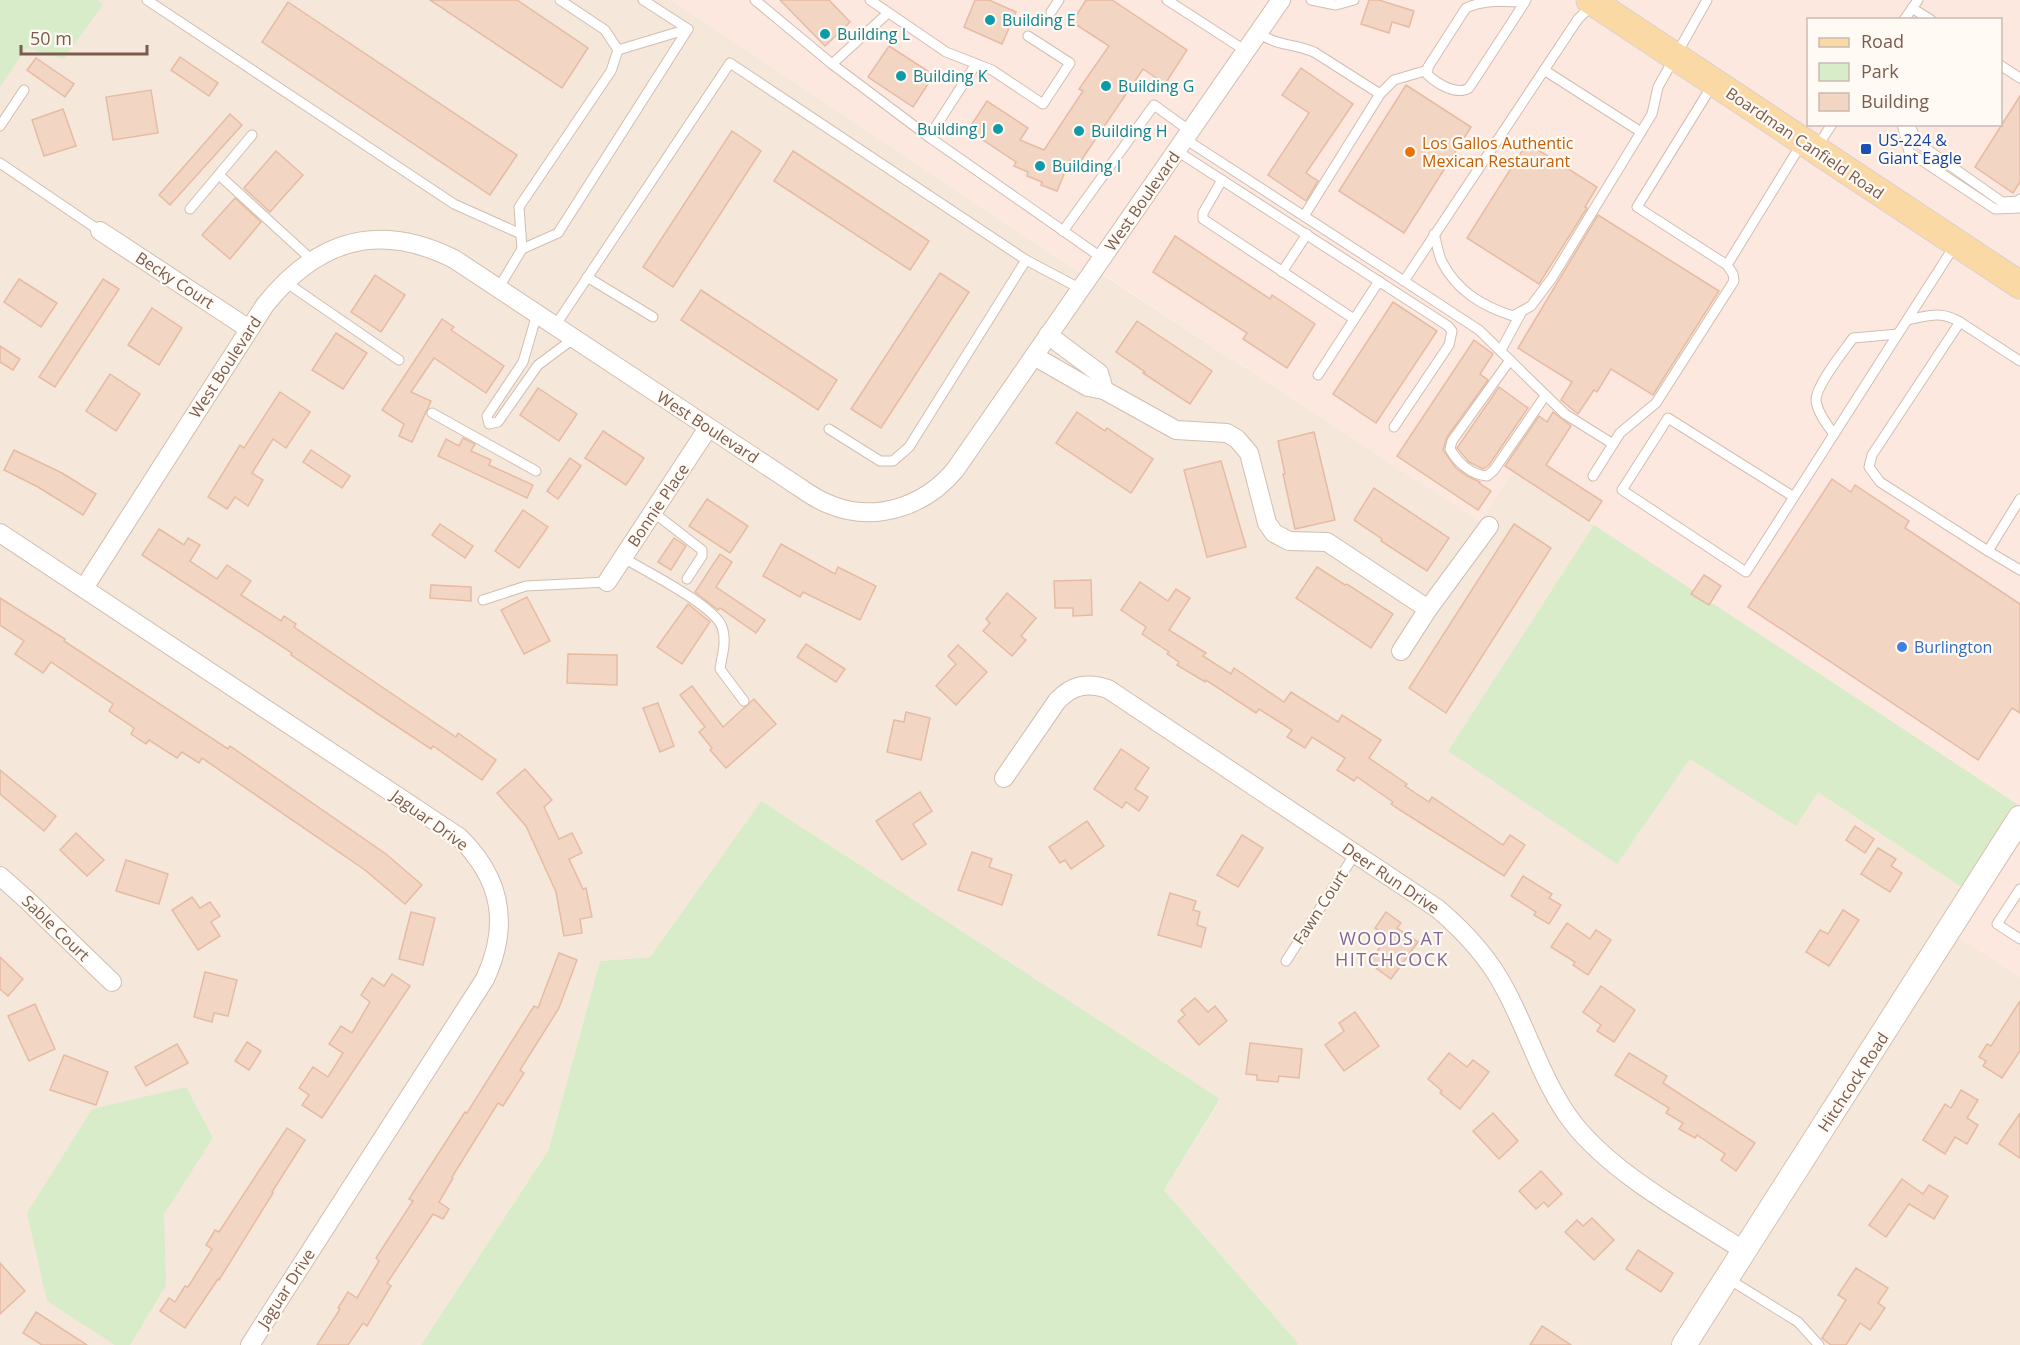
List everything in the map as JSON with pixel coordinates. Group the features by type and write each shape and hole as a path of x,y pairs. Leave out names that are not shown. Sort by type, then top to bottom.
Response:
{"main road":[{"name":"Boardman Canfield Road","path":"1594,1 1956,243 2015,279"}],"street":[{"name":"West Boulevard","path":"84,588 249,329 284,281 312,260 340,246 360,241 388,239 412,242 432,248 454,259 818,499 856,512 894,510 919,500 947,479 1281,0"},
{"name":"Becky Court","path":"100,231 249,329"},
{"path":"1048,335 1099,373 1104,390"},
{"path":"1034,356 1088,387 1104,390 1176,430 1227,433 1237,439 1249,453 1267,523 1274,533 1289,541 1327,542 1428,609"},
{"name":"Bonnie Place","path":"607,582 708,428"},
{"path":"1401,651 1428,609 1489,526"},
{"name":"Jaguar Drive","path":"0,533 459,837 473,851 487,872 497,899 500,920 499,940 494,960 485,979 250,1345"},
{"name":"Deer Run Drive","path":"1004,778 1056,701 1064,693 1075,686 1085,684 1108,689 1438,909 1459,927 1479,949 1505,989 1558,1100 1572,1122 1592,1145 1626,1174 1744,1251"},
{"name":"Hitchcock Road","path":"1684,1345 2020,818"},
{"name":"Sable Court","path":"0,876 26,898 112,982"}],"lane":[{"path":"147,0 454,204 521,234"},
{"path":"560,0 605,30 618,50"},
{"path":"643,0 688,29"},
{"path":"754,0 832,64 929,137 1102,258"},
{"path":"870,0 946,52 992,70 1043,104 1070,63 1028,36"},
{"path":"1051,12 1059,0"},
{"path":"1167,0 1246,51"},
{"path":"1311,0 1336,5 1354,0"},
{"path":"1483,0 1525,1 1469,88 1458,91 1437,83 1427,74 1428,67 1466,8 1483,0"},
{"path":"1434,234 1441,261 1459,286 1489,309 1513,316 1531,306 1552,278 1652,114 1658,87 1707,0"},
{"path":"1404,281 1578,19 1594,1"},
{"path":"1905,18 1915,4 1929,18"},
{"path":"832,64 888,13"},
{"path":"618,50 688,29"},
{"path":"522,249 558,233 688,29"},
{"path":"1258,33 1271,41 1303,47 1314,52 1380,94"},
{"path":"498,289 522,249 519,207 611,71 618,50"},
{"path":"555,326 730,63 1026,260 1081,289"},
{"path":"929,137 976,64"},
{"path":"2002,66 2020,78"},
{"path":"1304,216 1380,94 1394,80 1428,70"},
{"path":"1544,70 1641,132"},
{"path":"1593,476 1629,423 1656,403 1734,281 1733,274 1727,265 1637,207 1714,82"},
{"path":"0,126 24,90"},
{"path":"1064,231 1154,105 1184,141 1222,180 1448,326 1452,331 1449,345 1394,427"},
{"path":"1727,265 1809,145 1830,126"},
{"path":"1902,126 1909,152 1995,209 2020,207"},
{"path":"1910,126 1918,143 2002,202 2019,201 2020,199"},
{"path":"189,209 252,135"},
{"path":"1184,141 1479,330 1565,414 1613,444"},
{"path":"0,163 100,231"},
{"path":"219,175 312,260"},
{"path":"1222,180 1203,213 1203,219 1354,319"},
{"path":"1282,272 1307,234"},
{"path":"1794,497 1668,418 1622,490 1746,572 1834,435 1956,243"},
{"path":"829,429 880,461 893,461 909,447 1026,260"},
{"path":"588,277 653,317"},
{"path":"284,281 399,360"},
{"path":"1318,375 1379,281"},
{"path":"1501,350 1522,311"},
{"path":"489,424 487,416 523,362 537,314"},
{"path":"1907,320 1948,315 2020,361"},
{"path":"1960,322 1872,455 1869,467 1880,482 2020,570"},
{"path":"1834,435 1816,401 1818,390 1853,338 1898,334"},
{"path":"479,438 489,424 498,422 542,360 573,339"},
{"path":"1510,360 1452,441 1450,449 1455,457 1478,476 1487,476 1494,470 1545,396"},
{"path":"432,413 536,471"},
{"path":"1988,551 2020,499"},
{"path":"653,512 702,550 702,556 687,579"},
{"path":"622,557 708,609 719,620 725,642 720,669 744,701"},
{"path":"483,600 526,586 607,582"},
{"name":"Fawn Court","path":"1286,961 1355,854"},
{"path":"2020,889 1997,924 2020,939"},
{"path":"1727,1278 1798,1322 1819,1345"}],"shaded area":[{"path":"0,0 672,0 1088,278 1094,269 1480,521 1513,471 2020,806 1949,931 2020,977 2020,1345 1297,1345 1298,1343 1164,1190 1220,1100 761,802 650,957 600,961 548,1151 421,1345 0,1345"},
{"path":"672,0 2020,0 2020,806 1513,472 1480,522 1095,269 1088,278"},
{"path":"2020,818 2020,977 1949,931"}],"green space":[{"path":"0,0 97,0 103,4 64,59 26,48 0,87"},
{"path":"1594,525 2020,806 1972,894 1818,792 1796,826 1690,759 1617,864 1448,751"},
{"path":"761,801 1220,1099 1164,1190 1298,1343 1297,1345 421,1345 548,1151 600,961 650,957"},
{"path":"186,1087 213,1138 164,1214 166,1285 130,1345 115,1345 47,1301 27,1213 92,1109"}],"building":[{"path":"430,0 517,0 588,48 562,88"},
{"name":"Building L","path":"780,0 829,0 850,22 825,46"},
{"name":"Building E","path":"975,0 989,0 1016,12 1002,44 964,27"},
{"path":"1086,0 1112,0 1187,50 1165,84 1143,69 1078,165 1070,160 1057,191 1027,176 1028,172 1014,166 1016,162 968,130 987,101 1028,128 1020,140 1044,150 1083,91 1079,89 1109,46 1072,22"},
{"path":"1369,0 1379,0 1414,11 1409,27 1392,22 1389,33 1361,24"},
{"path":"288,2 517,155 490,195 262,42"},
{"name":"Building K","path":"889,46 934,75 913,107 868,77"},
{"path":"180,57 218,83 209,96 171,70"},
{"path":"36,58 74,84 65,97 27,70"},
{"path":"1301,68 1353,104 1306,173 1318,181 1306,201 1268,175 1309,113 1282,95"},
{"name":"Los Gallos Authentic Mexican Restaurant","path":"1406,85 1471,127 1404,233 1339,191"},
{"path":"151,90 158,133 113,140 106,97"},
{"path":"2020,96 2020,182 2013,193 1975,167"},
{"path":"63,109 76,146 44,156 32,120"},
{"path":"230,114 242,125 170,205 159,195"},
{"path":"732,131 761,151 673,287 643,267"},
{"path":"1527,143 1597,187 1585,207 1587,208 1539,284 1467,238"},
{"path":"276,151 303,175 270,212 244,188"},
{"path":"793,151 929,241 910,270 774,181"},
{"path":"235,198 261,222 230,259 202,235"},
{"path":"1598,215 1719,291 1653,395 1611,369 1597,392 1594,390 1578,414 1561,400 1572,382 1518,348"},
{"path":"1175,236 1270,299 1272,295 1315,324 1287,368 1243,339 1247,333 1153,272"},
{"path":"940,273 969,292 881,428 851,409"},
{"path":"375,275 405,295 381,332 351,312"},
{"path":"19,279 57,303 41,327 4,302"},
{"path":"103,279 119,289 55,387 39,377"},
{"path":"701,290 837,380 818,410 681,320"},
{"path":"1393,302 1437,331 1376,423 1333,394"},
{"path":"152,308 182,328 159,365 128,345"},
{"path":"442,319 454,327 451,330 504,366 486,393 434,358 411,392 431,401 412,442 399,436 404,424 382,410"},
{"path":"1137,321 1212,371 1190,404 1116,352"},
{"path":"336,333 367,353 343,389 312,370"},
{"path":"1474,340 1493,354 1480,374 1488,380 1447,437 1443,450 1456,468 1491,491 1478,510 1397,456"},
{"path":"0,346 20,359 13,370 0,362"},
{"path":"110,374 140,394 116,431 86,411"},
{"path":"1499,387 1528,408 1489,465 1483,469 1469,462 1457,448"},
{"path":"538,388 577,414 559,441 520,415"},
{"path":"280,392 310,412 286,448 273,439 252,473 263,480 248,506 235,497 227,509 208,497 240,445 244,448"},
{"path":"1077,412 1105,431 1107,428 1153,459 1131,493 1056,443"},
{"path":"1553,412 1571,426 1546,465 1602,501 1589,521 1505,466 1539,416 1547,422"},
{"path":"603,431 644,458 626,485 585,458"},
{"path":"1314,432 1335,520 1295,529 1278,441"},
{"path":"463,438 475,444 471,451 491,460 489,465 533,485 527,498 438,456 446,439 459,446"},
{"path":"14,450 62,473 96,494 83,515 38,487 4,470"},
{"path":"311,450 350,476 342,488 303,462"},
{"path":"570,458 581,466 558,499 547,491"},
{"path":"1221,461 1246,547 1207,557 1184,470"},
{"name":"Burlington","path":"1832,479 1851,492 1855,485 1909,521 1905,528 2020,604 2020,713 2012,708 1978,760 1748,607"},
{"path":"1374,488 1449,538 1427,571 1354,520"},
{"path":"707,499 748,526 730,553 689,526"},
{"path":"523,510 548,527 519,568 495,551"},
{"path":"440,524 473,546 465,558 432,535"},
{"path":"1514,524 1551,548 1446,713 1409,688"},
{"path":"159,529 184,545 188,538 200,545 190,561 217,579 227,565 251,581 241,595 281,621 284,616 296,624 294,627 407,704 456,737 458,733 496,760 482,780 433,746 431,749 381,716 291,655 292,653 142,555"},
{"path":"674,538 686,546 671,570 658,562"},
{"path":"781,544 835,574 838,567 876,586 860,620 803,592 800,597 763,576"},
{"path":"720,554 732,562 716,587 765,620 756,633 720,608 718,610 695,592"},
{"path":"1317,567 1393,614 1371,648 1296,598"},
{"path":"1704,575 1721,586 1709,605 1691,594"},
{"path":"1091,580 1092,615 1073,616 1073,608 1055,608 1054,581"},
{"path":"1140,582 1168,601 1176,589 1190,598 1169,630 1206,653 1203,656 1231,674 1234,668 1284,702 1291,692 1338,722 1342,715 1381,740 1369,758 1407,784 1405,786 1429,802 1432,797 1503,845 1510,835 1525,845 1504,876 1391,804 1393,802 1357,777 1354,781 1337,770 1345,758 1312,737 1305,748 1287,737 1292,730 1259,709 1256,713 1206,680 1205,682 1177,665 1179,662 1167,654 1169,652 1142,634 1146,627 1121,610"},
{"path":"431,585 471,587 471,601 430,598"},
{"path":"1007,593 1036,618 1021,636 1026,640 1012,656 983,631 990,623 986,619"},
{"path":"527,597 550,641 524,654 501,610"},
{"path":"0,598 228,749 230,746 386,854 422,885 405,904 365,870 202,758 199,763 182,752 177,758 149,740 146,744 131,734 134,728 109,711 113,704 51,662 43,673 15,654 24,641 0,625"},
{"path":"688,604 710,622 682,664 657,647"},
{"path":"806,644 845,669 836,682 797,657"},
{"path":"958,645 987,672 956,705 936,686 956,664 948,656"},
{"path":"568,654 617,655 617,685 567,683"},
{"path":"692,686 723,727 754,699 776,724 726,768 710,750 712,748 699,732 705,727 680,695"},
{"path":"658,703 674,746 660,752 643,708"},
{"path":"906,712 930,718 921,760 887,752 894,720 904,722"},
{"path":"1121,749 1149,768 1135,789 1148,797 1139,811 1126,802 1122,808 1094,789"},
{"path":"525,769 552,800 544,807 559,839 572,833 582,853 569,859 583,889 586,888 592,917 580,919 582,933 564,936 556,892 526,826 497,793"},
{"path":"0,770 56,816 44,831 0,794"},
{"path":"920,792 932,811 913,824 926,844 902,860 876,821"},
{"path":"1087,821 1104,846 1071,869 1065,860 1060,863 1049,847"},
{"path":"1855,826 1874,839 1865,853 1846,840"},
{"path":"76,833 104,860 87,876 60,850"},
{"path":"1242,835 1263,848 1238,887 1217,875"},
{"path":"1878,848 1896,859 1891,866 1902,873 1890,892 1861,874"},
{"path":"972,852 992,859 989,867 1012,875 1002,905 958,890"},
{"path":"126,860 168,874 159,904 116,891"},
{"path":"1523,876 1552,894 1549,898 1561,905 1549,924 1534,915 1536,912 1511,896"},
{"path":"1170,893 1196,901 1193,910 1200,912 1197,925 1206,928 1201,947 1158,935"},
{"path":"192,897 200,908 210,902 220,916 211,922 220,936 198,950 172,910"},
{"path":"1843,910 1859,920 1829,966 1806,952 1820,930 1828,934"},
{"path":"411,912 435,918 423,965 399,959"},
{"path":"1386,912 1401,923 1397,928 1418,942 1391,979 1369,963 1387,937 1375,928"},
{"path":"1567,923 1590,939 1596,930 1611,940 1588,975 1573,965 1575,962 1551,947"},
{"path":"559,953 577,960 559,1008 520,1070 524,1073 503,1106 498,1103 452,1177 439,1202 449,1209 443,1219 433,1214 387,1283 391,1286 367,1326 363,1323 348,1345 317,1345 348,1292 357,1298 379,1261 376,1258 413,1201 409,1199 465,1112 467,1113 534,1006 538,1008"},
{"path":"0,957 23,979 8,996 0,989"},
{"path":"205,972 237,980 228,1016 214,1013 212,1022 194,1017"},
{"path":"392,974 410,986 322,1118 302,1105 309,1095 299,1088 313,1067 328,1077 343,1053 329,1044 341,1026 352,1033 370,1002 361,995 372,978 384,986"},
{"path":"1601,986 1635,1010 1614,1042 1597,1031 1601,1025 1583,1012"},
{"path":"1195,998 1208,1012 1215,1006 1227,1021 1199,1045 1178,1021 1185,1015 1181,1010"},
{"path":"2020,1001 2020,1051 2002,1078 1983,1066 1986,1061 1979,1057 1987,1044 1991,1046"},
{"path":"35,1004 55,1049 29,1061 8,1016"},
{"path":"1355,1012 1379,1046 1344,1071 1325,1045 1344,1031 1339,1023"},
{"path":"247,1042 261,1051 249,1070 235,1061"},
{"path":"1250,1043 1302,1049 1299,1078 1279,1076 1278,1082 1257,1080 1257,1075 1246,1074"},
{"path":"177,1044 188,1063 146,1086 135,1067"},
{"path":"1449,1053 1467,1067 1473,1060 1489,1072 1460,1109 1440,1093 1442,1091 1428,1079"},
{"path":"1629,1053 1667,1076 1663,1083 1755,1143 1736,1171 1721,1160 1725,1154 1697,1135 1695,1138 1679,1129 1683,1123 1666,1113 1669,1108 1615,1075"},
{"path":"64,1055 108,1072 96,1105 50,1090"},
{"path":"1961,1090 1978,1100 1967,1118 1978,1125 1967,1144 1955,1137 1945,1154 1923,1140 1945,1104 1951,1108"},
{"path":"1493,1113 1518,1141 1499,1159 1473,1131"},
{"path":"2020,1113 2020,1158 1999,1144"},
{"path":"287,1128 305,1140 219,1280 185,1328 160,1311 169,1298 175,1302 185,1286 188,1287 212,1249 206,1245 215,1230 219,1232"},
{"path":"1541,1171 1562,1194 1548,1207 1544,1202 1536,1209 1519,1191"},
{"path":"1902,1179 1923,1194 1929,1185 1948,1196 1934,1219 1909,1204 1886,1237 1869,1225"},
{"path":"1592,1218 1614,1240 1594,1260 1565,1232 1577,1220 1583,1226"},
{"path":"1638,1250 1673,1273 1661,1292 1626,1269"},
{"path":"0,1263 25,1291 0,1314"},
{"path":"1856,1268 1888,1288 1878,1303 1885,1308 1870,1330 1860,1323 1846,1345 1831,1345 1822,1338 1846,1300 1838,1295"},
{"path":"36,1312 87,1345 42,1345 23,1333"},
{"path":"1542,1326 1571,1345 1530,1345"}],"place":[{"name":"Building E","path":"990,20"},
{"name":"Building L","path":"825,34"},
{"name":"Building K","path":"901,76"},
{"name":"Building G","path":"1106,86"},
{"name":"Building J","path":"998,129"},
{"name":"Building H","path":"1079,131"},
{"name":"US-224 & Giant Eagle","path":"1866,149"},
{"name":"Los Gallos Authentic Mexican Restaurant","path":"1410,152"},
{"name":"Building I","path":"1040,166"},
{"name":"Burlington","path":"1902,647"}],"district":[{"name":"WOODS AT HITCHCOCK","path":"1392,948"}]}
